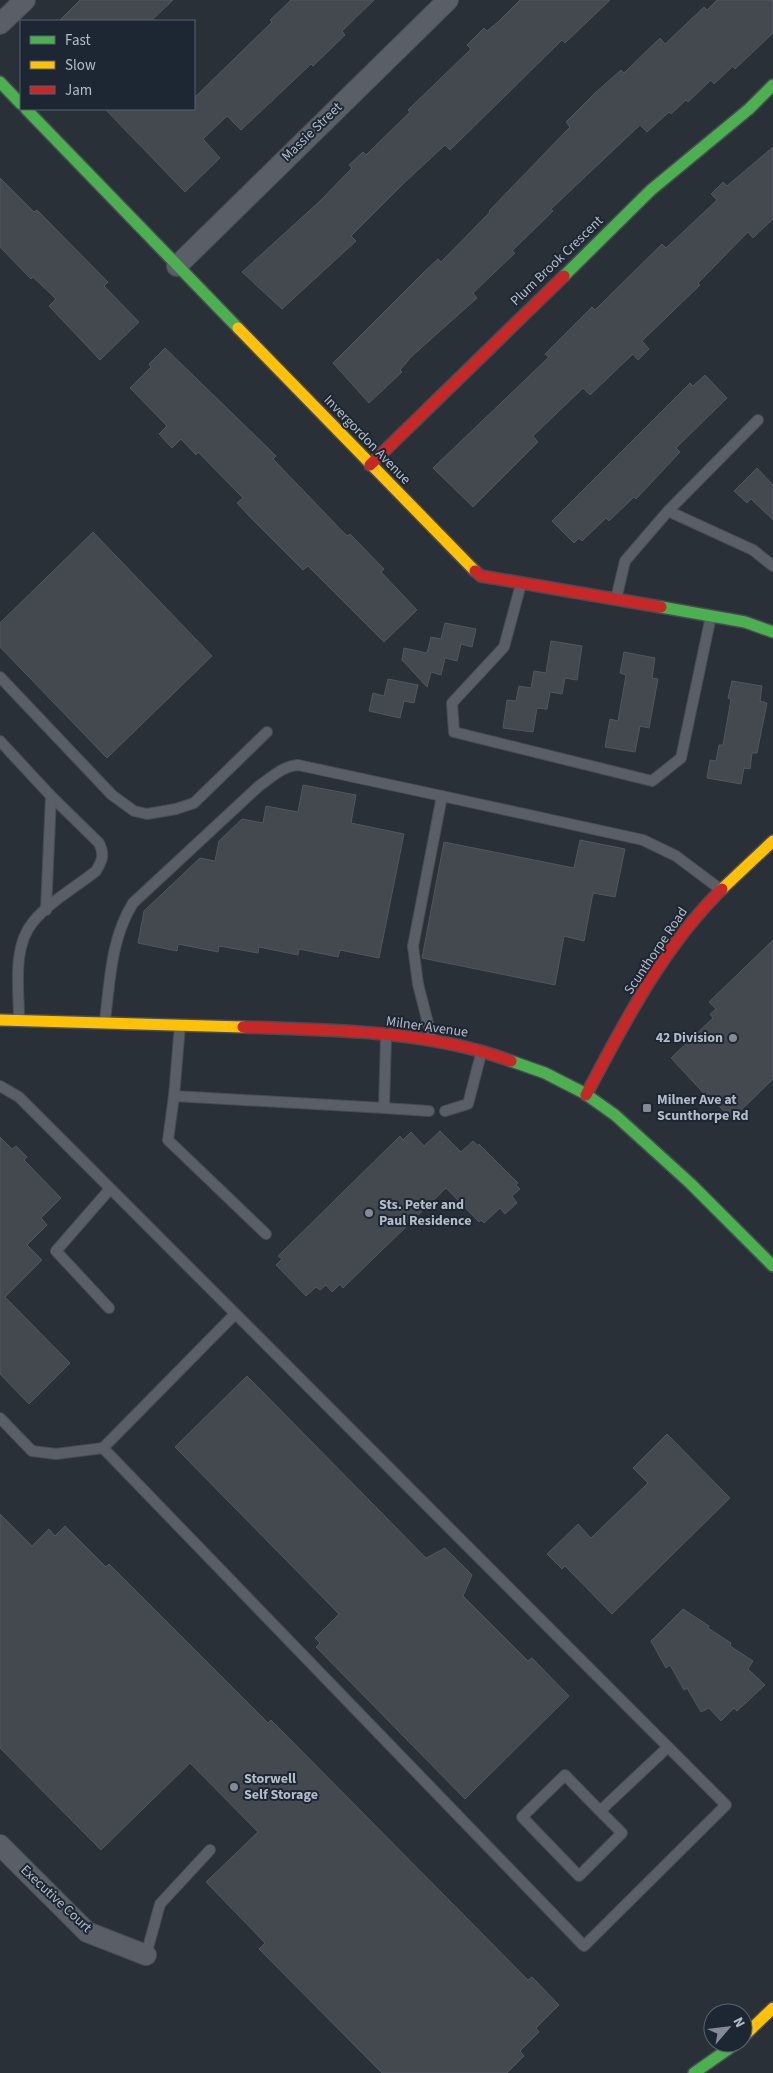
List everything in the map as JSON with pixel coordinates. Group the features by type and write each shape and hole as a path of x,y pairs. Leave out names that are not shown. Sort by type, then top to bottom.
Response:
{"main road":[{"path":"0,82 20,103"},
{"name":"Plum Brook Crescent","path":"370,465 651,190 749,109 773,85"},
{"name":"Invergordon Avenue","path":"27,110 464,562 481,576 745,622 773,632"},
{"name":"Scunthorpe Road","path":"586,1095 636,1007 675,946 700,912 773,841"},
{"name":"Milner Avenue","path":"0,1020 105,1021 329,1031 432,1040 482,1051 560,1080 586,1095 646,1141 712,1203 773,1266"},
{"path":"753,2027 773,2008"},
{"path":"694,2073 723,2053"},
{"path":"708,2073 727,2053"}],"street":[{"path":"0,24 25,0"},
{"name":"Massie Street","path":"177,266 448,0"},
{"name":"Executive Court","path":"0,1845 87,1932 146,1955"}],"lane":[{"path":"616,600 625,561 668,511 758,420"},
{"path":"668,511 754,550 773,566"},
{"path":"521,583 504,647 452,703 454,732 652,781 681,758 711,616"},
{"path":"0,677 112,795 134,811 147,814 176,809 194,803 267,732"},
{"path":"0,741 50,796 99,843 103,851 102,860 96,872 32,922 23,939 20,958 18,1020"},
{"path":"105,1021 117,937 123,918 132,903 259,786 288,766 298,765 644,840 676,856 721,890"},
{"path":"46,910 50,796"},
{"path":"432,1040 418,984 414,946 442,796"},
{"path":"180,1024 168,1140 266,1234"},
{"path":"384,1108 386,1036"},
{"path":"445,1111 468,1104 482,1051"},
{"path":"0,1086 19,1097 726,1806 584,1946 103,1448"},
{"path":"174,1096 428,1111"},
{"path":"109,1308 56,1251 110,1189"},
{"path":"0,1418 32,1451 56,1454 103,1448 235,1314"},
{"path":"600,1811 668,1748"},
{"path":"565,1775 600,1811 622,1833 579,1876 522,1817 565,1775"},
{"path":"146,1955 160,1904 210,1850"}],"building":[{"path":"80,0 173,0 152,20 60,20"},
{"path":"291,0 374,0 342,31 345,35 313,66 311,64 241,130 227,116 203,139 220,158 185,192 106,110 195,110 195,97 272,22 270,20"},
{"path":"520,0 610,0 565,43 562,40 450,150 445,145 403,184 351,236 356,241 282,309 242,272 320,201 352,168 349,165 363,152 366,155 410,112 408,110 471,49 467,45 484,28 487,31"},
{"path":"717,0 773,0 773,33 735,69 733,66 714,84 711,80 688,102 686,100 671,114 669,112 647,132 640,125 551,209 553,211 512,251 515,253 473,293 477,298 411,357 400,370 402,372 369,403 333,363 424,272 438,259 441,262 490,212 570,127 566,122 595,93 621,70 624,73 660,38 665,44 704,7 707,10"},
{"path":"773,147 773,219 753,238 748,232 698,283 700,285 642,341 649,349 638,360 633,354 590,395 583,388 533,436 538,442 473,507 433,468 549,357 545,354 592,307 595,310 662,244 666,248 717,200 711,194 723,182 727,186"},
{"path":"0,178 34,212 37,210 108,282 104,286 139,322 100,360 49,306 56,299 33,277 31,279 0,247"},
{"path":"165,348 276,456 273,459 347,536 350,534 384,569 381,572 417,610 384,642 308,566 303,570 250,517 237,503 243,498 198,452 196,455 181,439 172,448 159,434 167,426 130,388 151,367 149,364"},
{"path":"705,375 727,398 676,448 680,452 636,499 634,497 609,521 606,518 582,541 579,538 574,543 552,521 690,383 693,386"},
{"path":"757,468 773,485 773,520 751,499 747,503 734,491"},
{"path":"93,532 212,656 107,758 0,647 0,623"},
{"path":"445,623 476,629 472,647 461,644 457,661 445,658 441,675 431,672 427,687 402,660 404,648 427,653 431,637 441,639"},
{"path":"551,641 582,646 577,680 565,678 562,694 550,692 547,709 537,708 533,732 503,728 507,700 516,701 519,686 531,688 534,671 546,673"},
{"path":"624,652 655,658 652,678 658,679 649,728 640,726 635,752 605,747 610,719 618,721 626,675 620,673"},
{"path":"388,679 418,685 414,703 404,701 400,718 369,711 373,693 384,696"},
{"path":"732,681 762,686 760,701 767,703 757,753 752,753 750,769 744,768 741,784 707,778 710,760 716,761 719,745 723,745 731,699 728,698"},
{"path":"303,785 356,795 351,823 404,834 379,958 340,950 338,957 299,949 298,955 259,947 258,953 219,946 218,952 178,944 177,951 138,943 144,911 200,858 215,861 219,841 242,819 263,823 266,806 298,812"},
{"path":"580,840 625,849 615,897 593,893 584,941 564,936 555,985 422,958 444,842 574,868"},
{"name":"42 Division","path":"773,940 773,1079 732,1119 713,1100 711,1101 671,1058 713,1018 710,1014 716,1009 709,1002"},
{"name":"Sts. Peter and Paul Residence","path":"440,1131 461,1152 473,1141 478,1146 479,1144 518,1183 516,1185 520,1189 512,1196 517,1203 505,1214 500,1208 484,1223 481,1220 479,1222 446,1188 343,1288 340,1284 332,1292 326,1285 320,1290 316,1287 306,1296 276,1265 282,1259 278,1256 400,1136 403,1140 411,1132 424,1146"},
{"path":"0,1137 12,1149 16,1146 27,1157 24,1160 61,1198 41,1218 47,1225 27,1245 42,1260 5,1297 70,1363 29,1404 0,1374"},
{"path":"247,1376 426,1558 445,1548 472,1575 463,1596 528,1661 532,1658 569,1696 465,1799 316,1647 320,1643 315,1638 339,1614 175,1447"},
{"path":"667,1434 730,1498 612,1614 565,1566 562,1569 547,1554 578,1524 591,1538 648,1483 633,1468"},
{"path":"0,1514 32,1546 49,1529 55,1536 65,1526 106,1567 109,1564 268,1723 271,1720 528,1980 532,1977 559,2005 536,2028 539,2032 520,2051 524,2056 507,2073 382,2073 259,1949 265,1943 206,1882 258,1832 190,1763 101,1850 0,1748"},
{"path":"683,1609 709,1626 708,1628 731,1643 730,1646 753,1661 748,1669 765,1685 737,1711 734,1708 721,1721 709,1708 701,1712 687,1688 684,1690 670,1665 666,1668 651,1641"}],"traffic: fast":[{"path":"0,82 20,103"},
{"path":"564,276 651,190 749,109 773,85"},
{"path":"27,110 238,328"},
{"path":"661,607 745,622 773,632"},
{"path":"511,1061 545,1073 584,1093 615,1115 691,1184 773,1266"},
{"path":"694,2073 723,2053"}],"traffic: slow":[{"path":"238,328 475,571"},
{"path":"722,889 773,841"},
{"path":"0,1020 243,1027"},
{"path":"753,2027 773,2008"}],"traffic: jam":[{"path":"370,465 564,276"},
{"path":"475,571 481,576 661,607"},
{"path":"586,1095 630,1013 663,961 681,936 722,889"},
{"path":"243,1027 344,1031 412,1037 446,1043 511,1061"}],"place":[{"name":"42 Division","path":"733,1038"},
{"name":"Milner Ave at Scunthorpe Rd","path":"647,1108"},
{"name":"Sts. Peter and Paul Residence","path":"369,1213"},
{"name":"Storwell Self Storage","path":"234,1787"}]}
